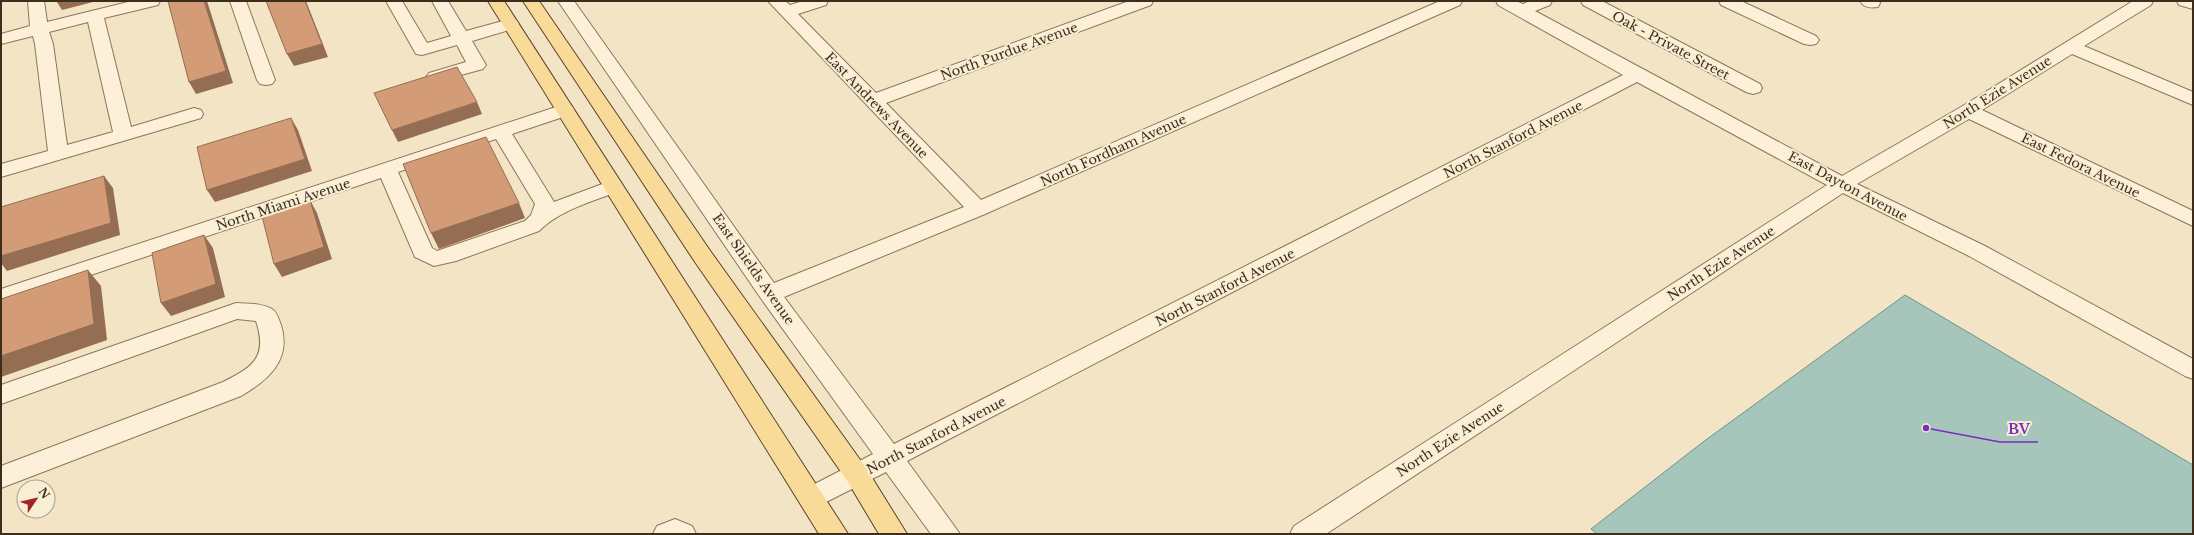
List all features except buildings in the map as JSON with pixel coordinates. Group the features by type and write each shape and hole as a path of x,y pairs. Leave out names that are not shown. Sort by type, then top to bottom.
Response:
{"main road":[{"path":"496,1 834,534"},
{"path":"531,1 703,257 857,475 893,534"}],"street":[{"path":"36,1 39,30 44,44 58,154"},
{"path":"1,39 95,15 125,4 152,1"},
{"path":"238,1 266,80"},
{"path":"394,1 422,50 510,24"},
{"path":"435,78 477,65 440,1"},
{"name":"East Shields Avenue","path":"566,1 770,294 946,534"},
{"path":"781,7 820,1"},
{"name":"North Purdue Avenue","path":"872,101 1145,1"},
{"name":"North Fordham Avenue","path":"770,294 978,209 1454,1"},
{"name":"East Dayton Avenue","path":"1504,1 1636,75 1892,210 1977,251 2193,370"},
{"path":"1522,11 1544,1"},
{"name":"Oak - Private Street","path":"1589,1 1754,88"},
{"path":"1728,1 1810,40"},
{"name":"North Ezie Avenue","path":"1304,534 1843,184 1968,111 2145,1"},
{"path":"2185,1 2193,4"},
{"name":"East Andrews Avenue","path":"781,7 978,209"},
{"path":"95,15 123,135"},
{"path":"2070,47 2193,99"},
{"name":"North Stanford Avenue","path":"812,498 1636,75"},
{"name":"North Miami Avenue","path":"1,297 565,110"},
{"name":"East Fedora Avenue","path":"1968,111 2193,219"},
{"path":"1,171 194,114"},
{"path":"501,131 545,204 540,218"},
{"path":"387,169 423,252 434,259 448,256 532,226 540,218 571,202 613,186"},
{"path":"1,395 236,311 256,312 266,316 272,332 272,349 266,367 250,380 232,390 1,477"},
{"path":"667,534 675,530 682,534"}],"water":[{"path":"1905,295 2193,465 2193,534 1597,534 1591,529 1703,442"}],"place":[{"name":"BV","path":"1926,428"}]}
